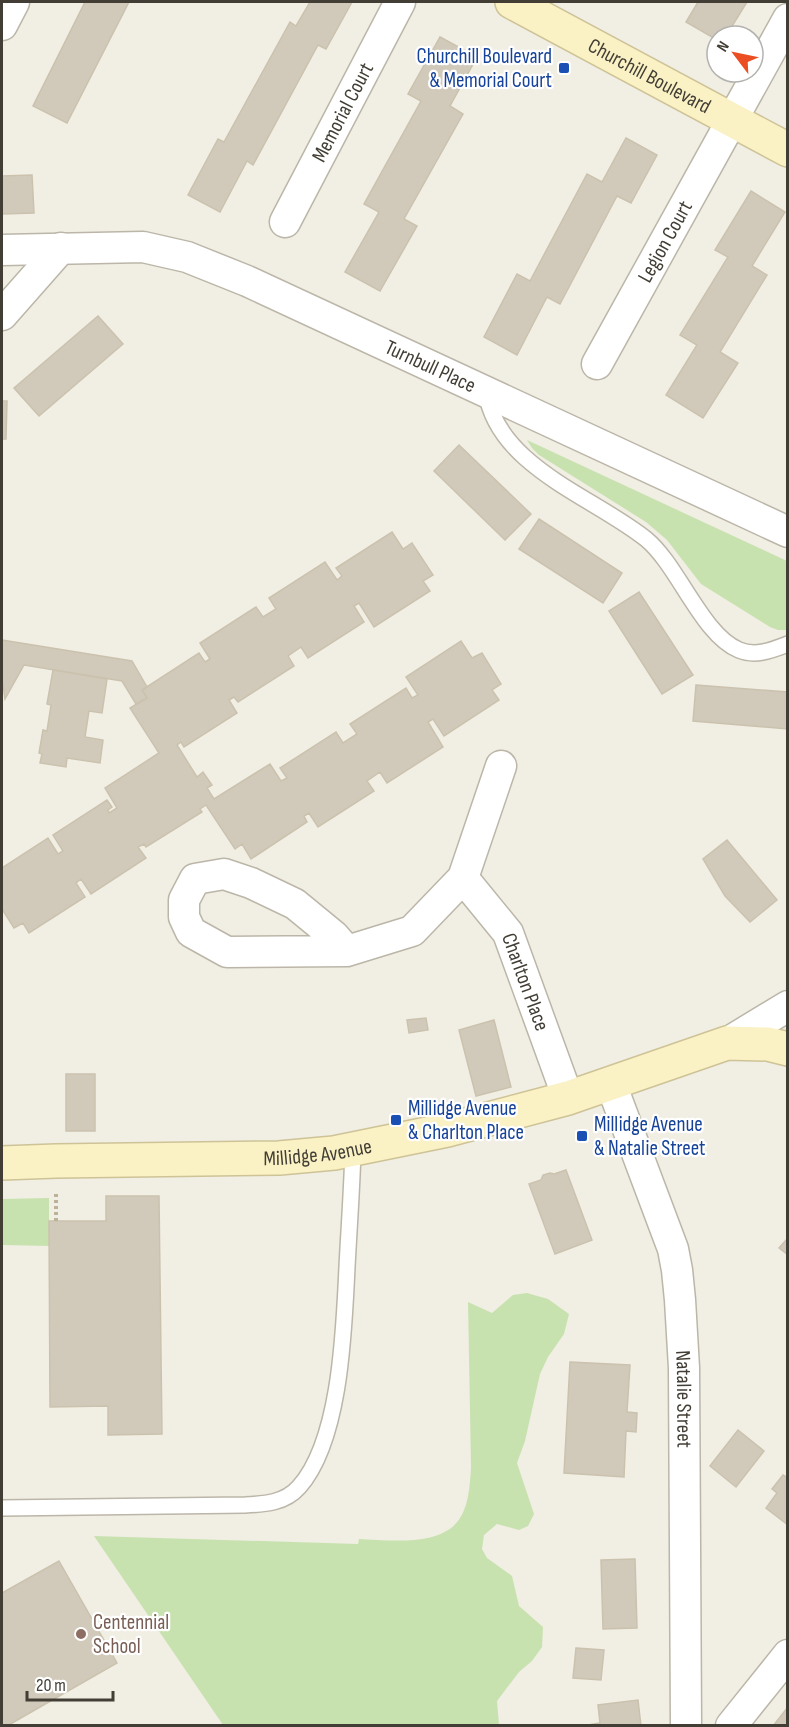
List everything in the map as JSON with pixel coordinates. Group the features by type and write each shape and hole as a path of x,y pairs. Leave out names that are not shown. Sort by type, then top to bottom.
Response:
{"street":[{"path":"2,25 14,2"},
{"name":"Memorial Court","path":"285,222 400,2"},
{"name":"Churchill Boulevard","path":"512,2 788,150"},
{"name":"Legion Court","path":"597,364 788,19"},
{"name":"Turnbull Place","path":"2,250 142,247 187,257 247,281 788,532"},
{"path":"2,315 61,248"},
{"path":"347,951 334,936 295,904 251,883 224,874 195,879 184,900 184,916 191,932 226,952 347,951 412,931 463,878 501,766"},
{"name":"Charlton Place","path":"463,878 508,933 568,1098"},
{"path":"728,1043 788,1006"},
{"path":"728,1043 768,1044 788,1049"},
{"name":"Millidge Avenue","path":"2,1163 279,1158 354,1149 447,1130 568,1098 728,1043"},
{"name":"Natalie Street","path":"611,1084 673,1249 677,1270 684,1368 686,1725"},
{"path":"731,1725 788,1655"}],"lane":[{"path":"486,392 495,421 521,453 550,477 648,541 663,557 719,636 740,651 752,654 764,653 788,644"},
{"path":"2,1508 245,1505 269,1503 286,1498 299,1487 322,1447 344,1344 354,1149"}],"green space":[{"path":"527,440 787,561 787,630 770,627 701,584 667,540 646,522 539,455"},
{"path":"49,1198 49,1246 2,1245 2,1199"},
{"path":"527,1293 548,1299 569,1314 564,1334 548,1357 540,1374 525,1441 517,1463 534,1514 528,1526 519,1530 497,1524 484,1535 482,1549 487,1558 512,1576 519,1606 543,1627 542,1647 497,1701 499,1725 223,1725 94,1536 358,1544 359,1539 398,1541 426,1538 449,1529 458,1521 465,1509 470,1481 468,1302 492,1313 513,1295"}],"building":[{"path":"85,2 129,2 67,123 33,106"},
{"path":"310,2 352,2 326,49 318,45 253,165 247,161 220,212 188,195 218,139 224,142 290,22 296,26"},
{"path":"698,2 747,2 733,24 705,24 705,33 686,22"},
{"path":"440,37 477,57 450,106 463,114 404,219 417,226 380,291 345,272 379,212 364,204 421,101 408,94"},
{"path":"626,138 657,155 631,203 617,196 560,304 547,297 517,355 484,337 517,274 530,281 587,174 602,182"},
{"path":"32,175 34,213 2,214 2,176"},
{"path":"751,191 785,212 752,266 767,275 720,352 738,363 703,418 666,395 697,345 680,335 728,257 715,250"},
{"path":"98,316 123,344 39,416 14,388"},
{"path":"2,401 7,401 6,439 2,439"},
{"path":"459,445 531,514 505,540 434,471"},
{"path":"539,519 622,573 603,603 519,549"},
{"path":"392,532 403,549 412,543 433,575 423,581 430,591 374,627 359,603 354,606 364,622 308,658 301,647 288,656 294,666 238,702 234,697 229,700 237,713 184,747 181,742 177,745 197,777 203,772 212,785 207,788 214,799 270,764 281,781 287,778 280,768 336,732 343,743 357,734 350,724 406,688 412,698 418,695 406,677 461,641 472,658 482,653 501,684 492,690 499,700 444,736 433,719 428,722 443,747 387,783 380,772 367,781 374,791 318,827 309,813 304,816 307,822 251,859 242,844 235,849 206,805 200,809 202,812 146,847 144,844 138,847 146,858 91,894 81,879 76,883 85,897 29,933 23,923 14,928 2,909 2,868 48,838 58,854 63,851 53,835 107,800 112,807 108,810 109,813 117,808 105,788 159,753 130,708 147,698 142,690 199,653 205,662 210,659 200,643 256,607 263,617 276,609 269,598 325,562 337,580 342,576 336,568"},
{"path":"639,592 693,675 662,694 609,611"},
{"path":"2,640 132,661 147,687 142,690 147,698 136,704 122,681 24,665 5,699 2,678"},
{"path":"53,670 107,679 102,713 89,711 85,737 103,740 100,763 67,758 66,767 40,763 42,754 39,753 43,730 47,731 51,705 47,704"},
{"path":"696,685 788,692 788,729 693,721"},
{"path":"727,840 777,900 750,922 725,896 703,859"},
{"path":"426,1018 428,1030 409,1033 407,1020"},
{"path":"494,1020 511,1087 476,1096 459,1030"},
{"path":"66,1074 95,1074 95,1131 66,1131"},
{"path":"566,1170 592,1240 555,1254 529,1184 541,1180 543,1175"},
{"path":"106,1196 159,1196 162,1434 108,1435 108,1406 50,1407 49,1221 106,1221"},
{"path":"788,1238 788,1255 779,1248"},
{"path":"570,1362 630,1365 627,1412 637,1413 636,1432 626,1431 624,1477 564,1473"},
{"path":"738,1430 764,1451 736,1487 710,1466"},
{"path":"783,1475 788,1478 788,1525 766,1508 777,1493 772,1489"},
{"path":"635,1559 637,1628 603,1629 601,1560"},
{"path":"59,1561 117,1663 7,1726 2,1726 2,1593"},
{"path":"576,1648 604,1650 601,1680 573,1678"},
{"path":"638,1700 641,1726 582,1726 600,1723 598,1705"},
{"path":"788,1707 788,1726 773,1726"}],"place":[{"name":"Churchill Boulevard & Memorial Court","path":"564,68"},
{"name":"Millidge Avenue & Charlton Place","path":"396,1120"},
{"name":"Millidge Avenue & Natalie Street","path":"582,1136"},
{"name":"Centennial School","path":"81,1634"}]}
